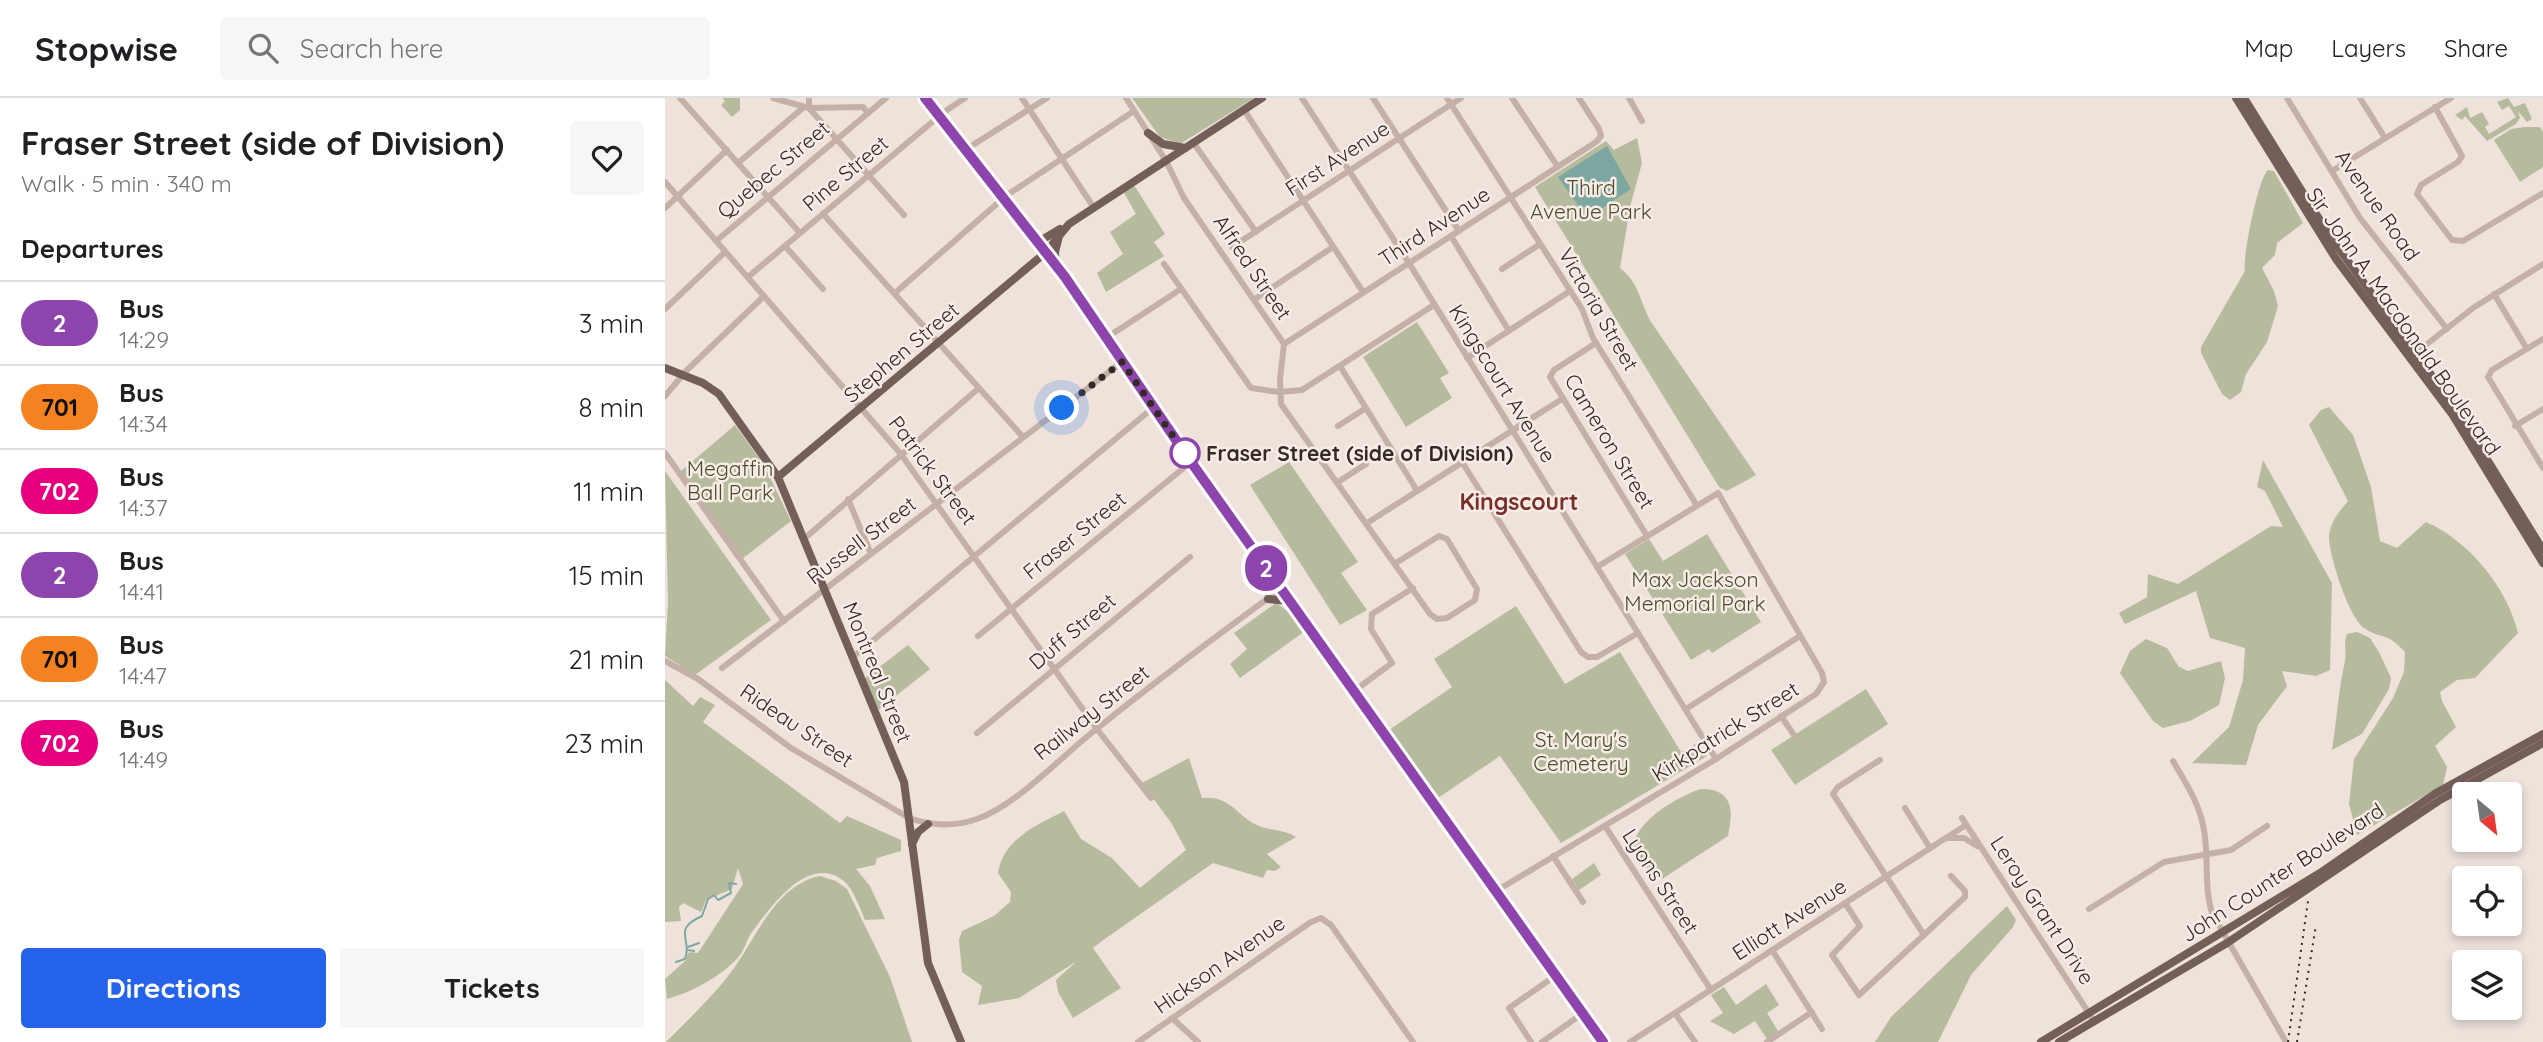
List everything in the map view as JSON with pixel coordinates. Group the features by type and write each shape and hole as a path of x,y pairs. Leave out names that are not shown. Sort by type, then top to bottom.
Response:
{"main road":[{"path":"925,98 1056,265 1191,462 1603,1042"},
{"path":"1034,240 1040,241 1069,224 1262,98"},
{"name":"Sir John A. Macdonald Boulevard","path":"2236,98 2336,259 2414,355 2543,563"},
{"name":"Sir John A. Macdonald Boulevard","path":"2244,98 2339,250 2414,355 2543,550"},
{"path":"1148,133 1163,144 1185,148"},
{"name":"Stephen Street","path":"778,477 1045,253 1069,224"},
{"path":"1056,265 1055,252 1060,233"},
{"path":"1045,253 1067,282"},
{"name":"Montreal Street","path":"665,368 703,383 719,394 778,477 805,538 904,782 928,963 961,1042"},
{"path":"1268,599 1283,598 1290,602"},
{"name":"John Counter Boulevard","path":"2041,1042 2222,934 2436,793 2543,734"},
{"name":"John Counter Boulevard","path":"2059,1042 2227,943 2440,800 2543,743"},
{"path":"912,844 918,832 928,824"}],"street":[{"path":"680,98 800,233"},
{"path":"773,98 807,107 866,110 864,98"},
{"path":"738,163 807,107 809,98"},
{"name":"Quebec Street","path":"716,241 837,139 866,110 886,98"},
{"name":"Pine Street","path":"748,277 965,98"},
{"path":"1022,98 1094,208"},
{"path":"965,150 1047,98"},
{"name":"Alfred Street","path":"1126,98 1166,160 1184,198 1285,344 1279,392"},
{"name":"Kingscourt Avenue","path":"1302,98 1409,263 1717,758"},
{"path":"1373,98 1459,231"},
{"name":"First Avenue","path":"1232,247 1399,138 1449,101 1461,98"},
{"path":"1512,98 1558,167"},
{"name":"Third Avenue","path":"1285,344 1558,167 1601,136 1579,98"},
{"path":"1629,98 1642,121"},
{"name":"Avenue Road","path":"2287,98 2360,218 2447,328"},
{"path":"2360,98 2385,138"},
{"path":"2332,171 2451,98"},
{"name":"Victoria Street","path":"1449,101 1570,291 1596,343 1696,505"},
{"path":"807,107 904,215"},
{"path":"2435,107 2462,156 2458,162 2421,185 2417,194 2452,240 2463,241 2543,193"},
{"path":"1244,110 1363,292"},
{"path":"895,293 1003,198 1134,111"},
{"path":"1193,142 1257,232"},
{"path":"665,208 727,150"},
{"name":"Patrick Street","path":"665,182 900,453 939,503 1097,729 1151,798"},
{"path":"824,214 1023,437"},
{"path":"1451,236 1509,331"},
{"path":"1501,269 1540,244"},
{"path":"785,246 823,289"},
{"path":"1255,299 1333,247"},
{"path":"665,309 725,251"},
{"path":"1164,264 1251,388 1279,392 1301,390 1434,305"},
{"path":"2414,355 2494,294 2543,264"},
{"path":"1106,338 1181,289"},
{"path":"1467,358 1570,291"},
{"path":"2494,294 2527,349"},
{"path":"665,396 682,375 764,296"},
{"path":"2543,340 2492,370 2488,377 2515,426 2543,468"},
{"name":"Cameron Street","path":"1596,343 1554,370 1550,377 1647,536"},
{"name":"Russell Street","path":"722,668 1122,362"},
{"path":"1340,366 1416,489"},
{"path":"805,538 900,453 979,388"},
{"path":"1279,392 1281,404 1413,588 1437,619 1447,618 1475,600 1477,594 1474,583 1447,539 1440,536 1396,563"},
{"path":"1367,523 1416,489 1562,399"},
{"path":"853,657 1154,407"},
{"path":"1338,426 1366,408"},
{"path":"2515,426 2543,409"},
{"path":"665,453 783,621"},
{"name":"Fraser Street","path":"978,636 1191,462"},
{"path":"1462,462 1581,652 1588,657 1597,657 1639,633"},
{"path":"1338,482 1366,464"},
{"path":"1597,567 1713,494 1722,495 1762,574 1800,636 1686,709"},
{"path":"848,499 871,554"},
{"name":"Duff Street","path":"977,733 1190,556"},
{"path":"1354,691 1392,663 1371,629 1372,614 1413,588"},
{"name":"Railway Street","path":"909,818 928,824 965,822 991,813 1282,589"},
{"name":"Kirkpatrick Street","path":"1496,891 1717,758 1817,694 1824,682 1822,673 1800,636"},
{"name":"Rideau Street","path":"665,661 698,678 791,748 909,818"},
{"path":"1781,716 1794,735"},
{"path":"1880,760 1838,787 1833,794 1924,935"},
{"path":"2173,761 2193,795 2204,827 2206,895 2222,934 2286,1042"},
{"path":"1905,808 1930,848"},
{"name":"Elliott Avenue","path":"1630,1042 1946,838 1964,822"},
{"name":"Leroy Grant Drive","path":"1964,822 2094,1021"},
{"name":"Lyons Street","path":"1605,826 1711,989"},
{"path":"2089,909 2164,862 2231,850 2267,826"},
{"path":"1946,838 1969,840 1983,851"},
{"path":"1553,856 1583,902"},
{"path":"1845,903 1860,926 1832,955 1859,995 1965,897 1965,891 1951,876"},
{"name":"Hickson Avenue","path":"1138,1042 1311,922 1321,918 1331,925 1413,1042"},
{"path":"1772,950 1822,1028"},
{"path":"1531,1042 1509,1007 1555,976"},
{"path":"1767,1042 1812,1012"},
{"path":"1675,1013 1695,1042"},
{"path":"1542,1042 1582,1014"},
{"path":"1173,1018 1198,1042"}],"green space":[{"path":"722,98 740,98 740,110 732,117 721,105 725,101"},
{"path":"1132,98 1254,98 1180,144 1160,137"},
{"path":"2508,98 2514,107 2525,103 2532,119 2527,122 2518,111 2520,118 2516,124 2487,141 2465,116 2462,120 2455,115 2467,107 2470,118 2482,112 2489,124 2485,127 2489,134 2516,117 2509,106 2502,110 2497,102"},
{"path":"2540,127 2543,132 2543,167 2520,182 2494,140 2511,129"},
{"name":"Third Avenue Park","path":"1637,138 1642,163 1630,207 1620,268 1635,286 1651,322 1756,475 1727,491 1719,487 1535,187 1606,141 1614,150"},
{"path":"2268,170 2274,171 2303,223 2277,243 2275,255 2262,268 2274,291 2278,306 2267,342 2246,374 2241,392 2230,400 2222,394 2201,353 2201,347 2245,271 2252,219 2260,187"},
{"path":"1134,185 1165,234 1154,242 1164,256 1106,292 1097,273 1123,254 1110,232 1136,214 1123,191"},
{"path":"1417,322 1449,373 1440,378 1452,398 1406,427 1363,357"},
{"path":"2329,407 2353,435 2371,487 2380,541 2397,548 2426,522 2442,530 2484,567 2505,599 2518,633 2475,678 2457,680 2440,692 2456,727 2435,746 2447,767 2443,785 2357,835 2349,804 2354,759 2393,698 2404,672 2405,652 2393,641 2370,632 2358,622 2337,573 2329,533 2335,518 2348,501 2309,425 2321,410"},
{"name":"Megaffin Ball Park","path":"735,425 764,465 791,521 742,559 680,472"},
{"path":"2263,460 2332,583 2330,670 2316,676 2282,671 2287,686 2258,725 2246,765 2192,763 2229,727 2243,680 2245,648 2210,638 2196,591 2125,624 2119,613 2147,597 2148,574 2178,584 2271,526 2283,527 2265,491 2257,487"},
{"path":"1289,462 1358,562 1341,573 1367,610 1340,625 1250,485"},
{"path":"665,471 771,620 695,675 665,656 668,602"},
{"name":"Max Jackson Memorial Park","path":"1707,534 1761,622 1712,653 1709,649 1691,660 1625,554 1649,539 1663,561"},
{"path":"1276,603 1292,614 1305,631 1240,678 1230,664 1247,649 1234,633"},
{"name":"St. Mary's Cemetery","path":"1516,606 1565,684 1620,652 1681,752 1698,743 1707,756 1561,843 1500,756 1435,800 1389,730 1452,687 1434,659"},
{"path":"2357,632 2370,638 2380,654 2391,678 2389,689 2362,734 2332,750 2346,637 2347,634"},
{"path":"2146,639 2167,648 2179,667 2188,671 2221,661 2225,678 2219,705 2190,721 2163,728 2153,721 2120,673 2130,651"},
{"path":"908,645 930,669 878,710 865,678"},
{"path":"665,680 693,706 700,697 715,705 703,722 840,823 847,816 901,840 901,851 877,858 875,865 856,869 870,886 885,919 865,920 857,900 845,882 831,874 818,873 792,886 780,897 751,934 740,955 725,970 697,988 667,999 665,979 685,961 689,952 698,953 743,884 738,868 732,889 706,900 701,912 683,903 679,907 681,921 665,922"},
{"path":"1866,689 1888,724 1795,785 1771,750"},
{"path":"1189,758 1202,798 1221,800 1259,826 1296,837 1267,854 1281,867 1275,871 1267,870 1263,878 1213,863 1102,941 1093,948 1121,988 1073,1018 1058,992 1056,980 1077,961 1019,998 978,1005 982,986 962,972 959,940 962,931 994,916 1010,902 1011,892 998,873 1001,861 1014,842 1064,811 1081,839 1112,858 1140,888 1186,850 1172,824 1142,783"},
{"path":"1701,789 1712,790 1726,798 1731,811 1728,836 1662,879 1642,865 1637,858 1634,847 1637,836 1644,825 1666,806"},
{"path":"1594,863 1601,875 1579,890 1572,879"},
{"path":"820,876 836,881 847,889 890,977 912,1042 666,1042 729,975 778,903 804,881"},
{"path":"2007,906 2016,920 2013,927 1971,975 1938,1042 1875,1042 1891,1017"},
{"path":"1766,984 1779,1005 1767,1013 1778,1031 1767,1039 1755,1021 1734,1034 1710,1021 1723,1013 1711,995 1724,987 1736,1005"}],"water":[{"path":"1607,146 1631,189 1587,218 1558,177"}],"waterway":[{"path":"676,962 685,959 687,926 702,916 708,899 714,895 718,900 731,893 729,883 736,884"},
{"path":"688,947 699,943"},
{"path":"688,950 694,951"}],"railway":[{"path":"2288,1042 2308,901"},
{"path":"2297,1042 2316,925"}],"bus line":[{"name":"2","path":"925,98 1065,277 1191,462 1603,1042"}],"place":[{"name":"Fraser Street (side of Division)","path":"1185,453"}],"district":[{"name":"Kingscourt","path":"1519,501"}],"route":[{"path":"1062,408 1122,362 1191,462 1185,453"}]}
